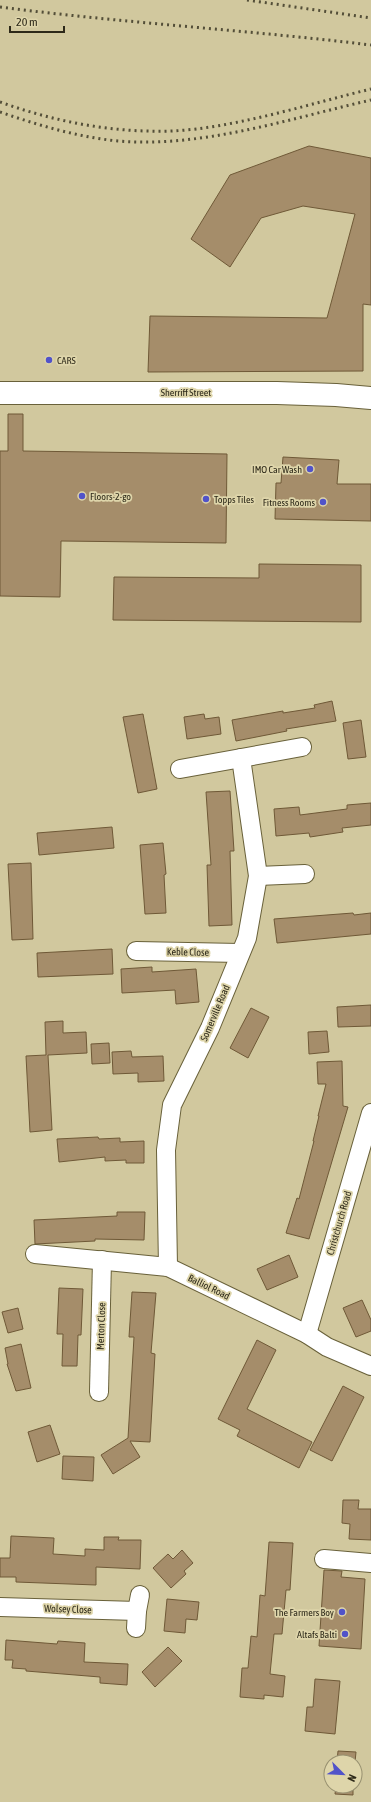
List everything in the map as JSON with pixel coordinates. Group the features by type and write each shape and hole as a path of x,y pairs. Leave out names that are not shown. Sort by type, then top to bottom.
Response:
{"street":[{"name":"Sherriff Street","path":"0,393 277,393 371,398"},
{"path":"180,769 302,747"},
{"name":"Somerville Road","path":"168,1267 166,1150 172,1105 210,1028 247,938 258,876 240,758"},
{"path":"258,876 305,874"},
{"name":"Keble Close","path":"136,951 240,953"},
{"name":"Christchurch Road","path":"306,1334 371,1113"},
{"name":"Balliol Road","path":"35,1254 168,1267 306,1334 326,1346 371,1366"},
{"name":"Merton Close","path":"99,1392 102,1260"},
{"path":"324,1559 371,1563"},
{"name":"Wolsey Close","path":"0,1607 138,1612"}],"building":[{"path":"309,146 371,158 371,305 363,304 363,371 148,372 150,316 327,318 355,214 303,206 261,218 230,267 191,239 230,175"},
{"path":"8,414 23,414 23,451 227,454 226,543 61,541 60,597 0,596 0,451 8,451"},
{"name":"Fitness Rooms","path":"283,457 339,460 337,484 371,484 371,521 275,519 276,483 281,483"},
{"path":"259,564 361,565 361,622 113,620 114,577 259,578"},
{"path":"332,701 336,721 286,729 287,731 236,741 232,720 283,711 283,713 315,708 314,705"},
{"path":"143,714 157,789 138,793 123,717"},
{"path":"204,714 205,719 219,717 221,734 187,739 184,717"},
{"path":"361,720 366,757 348,759 343,723"},
{"path":"230,791 234,851 230,851 232,925 209,926 207,865 211,865 206,792"},
{"path":"371,803 371,825 342,828 343,832 310,837 309,833 276,836 274,809 299,807 300,815 347,809 347,805"},
{"path":"112,827 114,848 39,855 37,833"},
{"path":"163,843 166,874 164,875 166,913 145,914 140,845"},
{"path":"31,863 33,939 12,940 8,864"},
{"path":"353,913 354,915 371,913 371,934 277,943 274,919"},
{"path":"112,949 113,974 38,977 37,953"},
{"path":"152,967 152,972 196,969 199,1002 176,1004 175,990 122,993 121,969"},
{"path":"371,1005 371,1026 338,1027 337,1007"},
{"path":"251,1008 269,1017 248,1058 230,1048"},
{"path":"63,1021 63,1033 86,1032 87,1053 48,1055 52,1130 30,1132 26,1056 46,1055 45,1022"},
{"path":"327,1031 329,1052 309,1054 308,1032"},
{"path":"109,1043 110,1063 92,1064 91,1044"},
{"path":"131,1051 132,1057 163,1056 164,1081 138,1082 138,1073 113,1074 112,1052"},
{"path":"342,1061 343,1106 348,1107 309,1239 286,1233 297,1198 299,1199 314,1141 318,1116 326,1084 318,1084 317,1062"},
{"path":"98,1137 99,1139 120,1138 120,1142 144,1141 144,1163 126,1163 126,1160 105,1161 105,1157 59,1162 57,1139"},
{"path":"117,1212 145,1212 144,1240 95,1239 95,1241 35,1244 34,1220 117,1216"},
{"path":"289,1255 298,1277 267,1290 257,1269"},
{"path":"59,1288 83,1289 81,1335 78,1335 77,1366 62,1366 63,1334 57,1334"},
{"path":"132,1292 156,1293 151,1353 155,1354 150,1442 130,1441 140,1457 113,1474 101,1455 128,1438 134,1337 129,1337"},
{"path":"362,1300 371,1320 371,1331 356,1337 343,1308"},
{"path":"18,1308 23,1329 8,1333 2,1312"},
{"path":"257,1340 276,1350 247,1409 312,1442 299,1468 237,1436 240,1430 218,1419"},
{"path":"21,1344 31,1388 16,1391 7,1364 5,1348"},
{"path":"343,1386 364,1397 332,1461 310,1450"},
{"path":"50,1425 60,1454 37,1462 28,1432"},
{"path":"63,1456 94,1457 93,1481 62,1479"},
{"path":"343,1500 359,1500 358,1509 371,1509 371,1540 349,1539 350,1524 342,1523"},
{"path":"11,1536 54,1538 53,1554 85,1556 85,1549 104,1550 104,1537 119,1537 118,1540 141,1540 140,1569 96,1567 96,1585 16,1582 16,1577 0,1577 0,1558 10,1558"},
{"path":"269,1542 293,1543 290,1590 286,1590 282,1634 274,1634 270,1674 285,1676 283,1697 264,1695 264,1699 240,1697 242,1668 248,1668 251,1636 257,1637 260,1595 265,1596"},
{"path":"182,1550 193,1563 184,1571 186,1574 171,1588 153,1568 168,1554 173,1559"},
{"name":"The Farmers Boy","path":"324,1570 342,1571 341,1577 365,1579 361,1649 319,1646"},
{"path":"167,1599 199,1602 197,1620 186,1619 185,1633 164,1631"},
{"path":"6,1640 57,1644 58,1641 85,1643 84,1662 128,1664 127,1685 100,1683 100,1677 26,1671 26,1669 12,1668 13,1660 5,1660"},
{"path":"168,1647 182,1661 155,1687 142,1672"},
{"path":"315,1679 340,1681 335,1734 305,1731 307,1707 313,1707"},
{"path":"338,1751 356,1752 356,1754 338,1754"}],"railway":[{"path":"247,0 371,18"},
{"path":"0,7 93,18 371,45"},
{"path":"0,102 42,115 85,125 128,130 172,131 196,129 246,120 371,89"},
{"path":"0,112 43,126 88,137 118,141 150,142 214,136 277,123 371,100"}],"place":[{"name":"CARS","path":"49,360"},
{"name":"IMO Car Wash","path":"310,469"},
{"name":"Floors-2-go","path":"82,496"},
{"name":"Topps Tiles","path":"206,499"},
{"name":"Fitness Rooms","path":"323,502"},
{"name":"The Farmers Boy","path":"342,1612"},
{"name":"Altafs Balti","path":"345,1634"}]}
